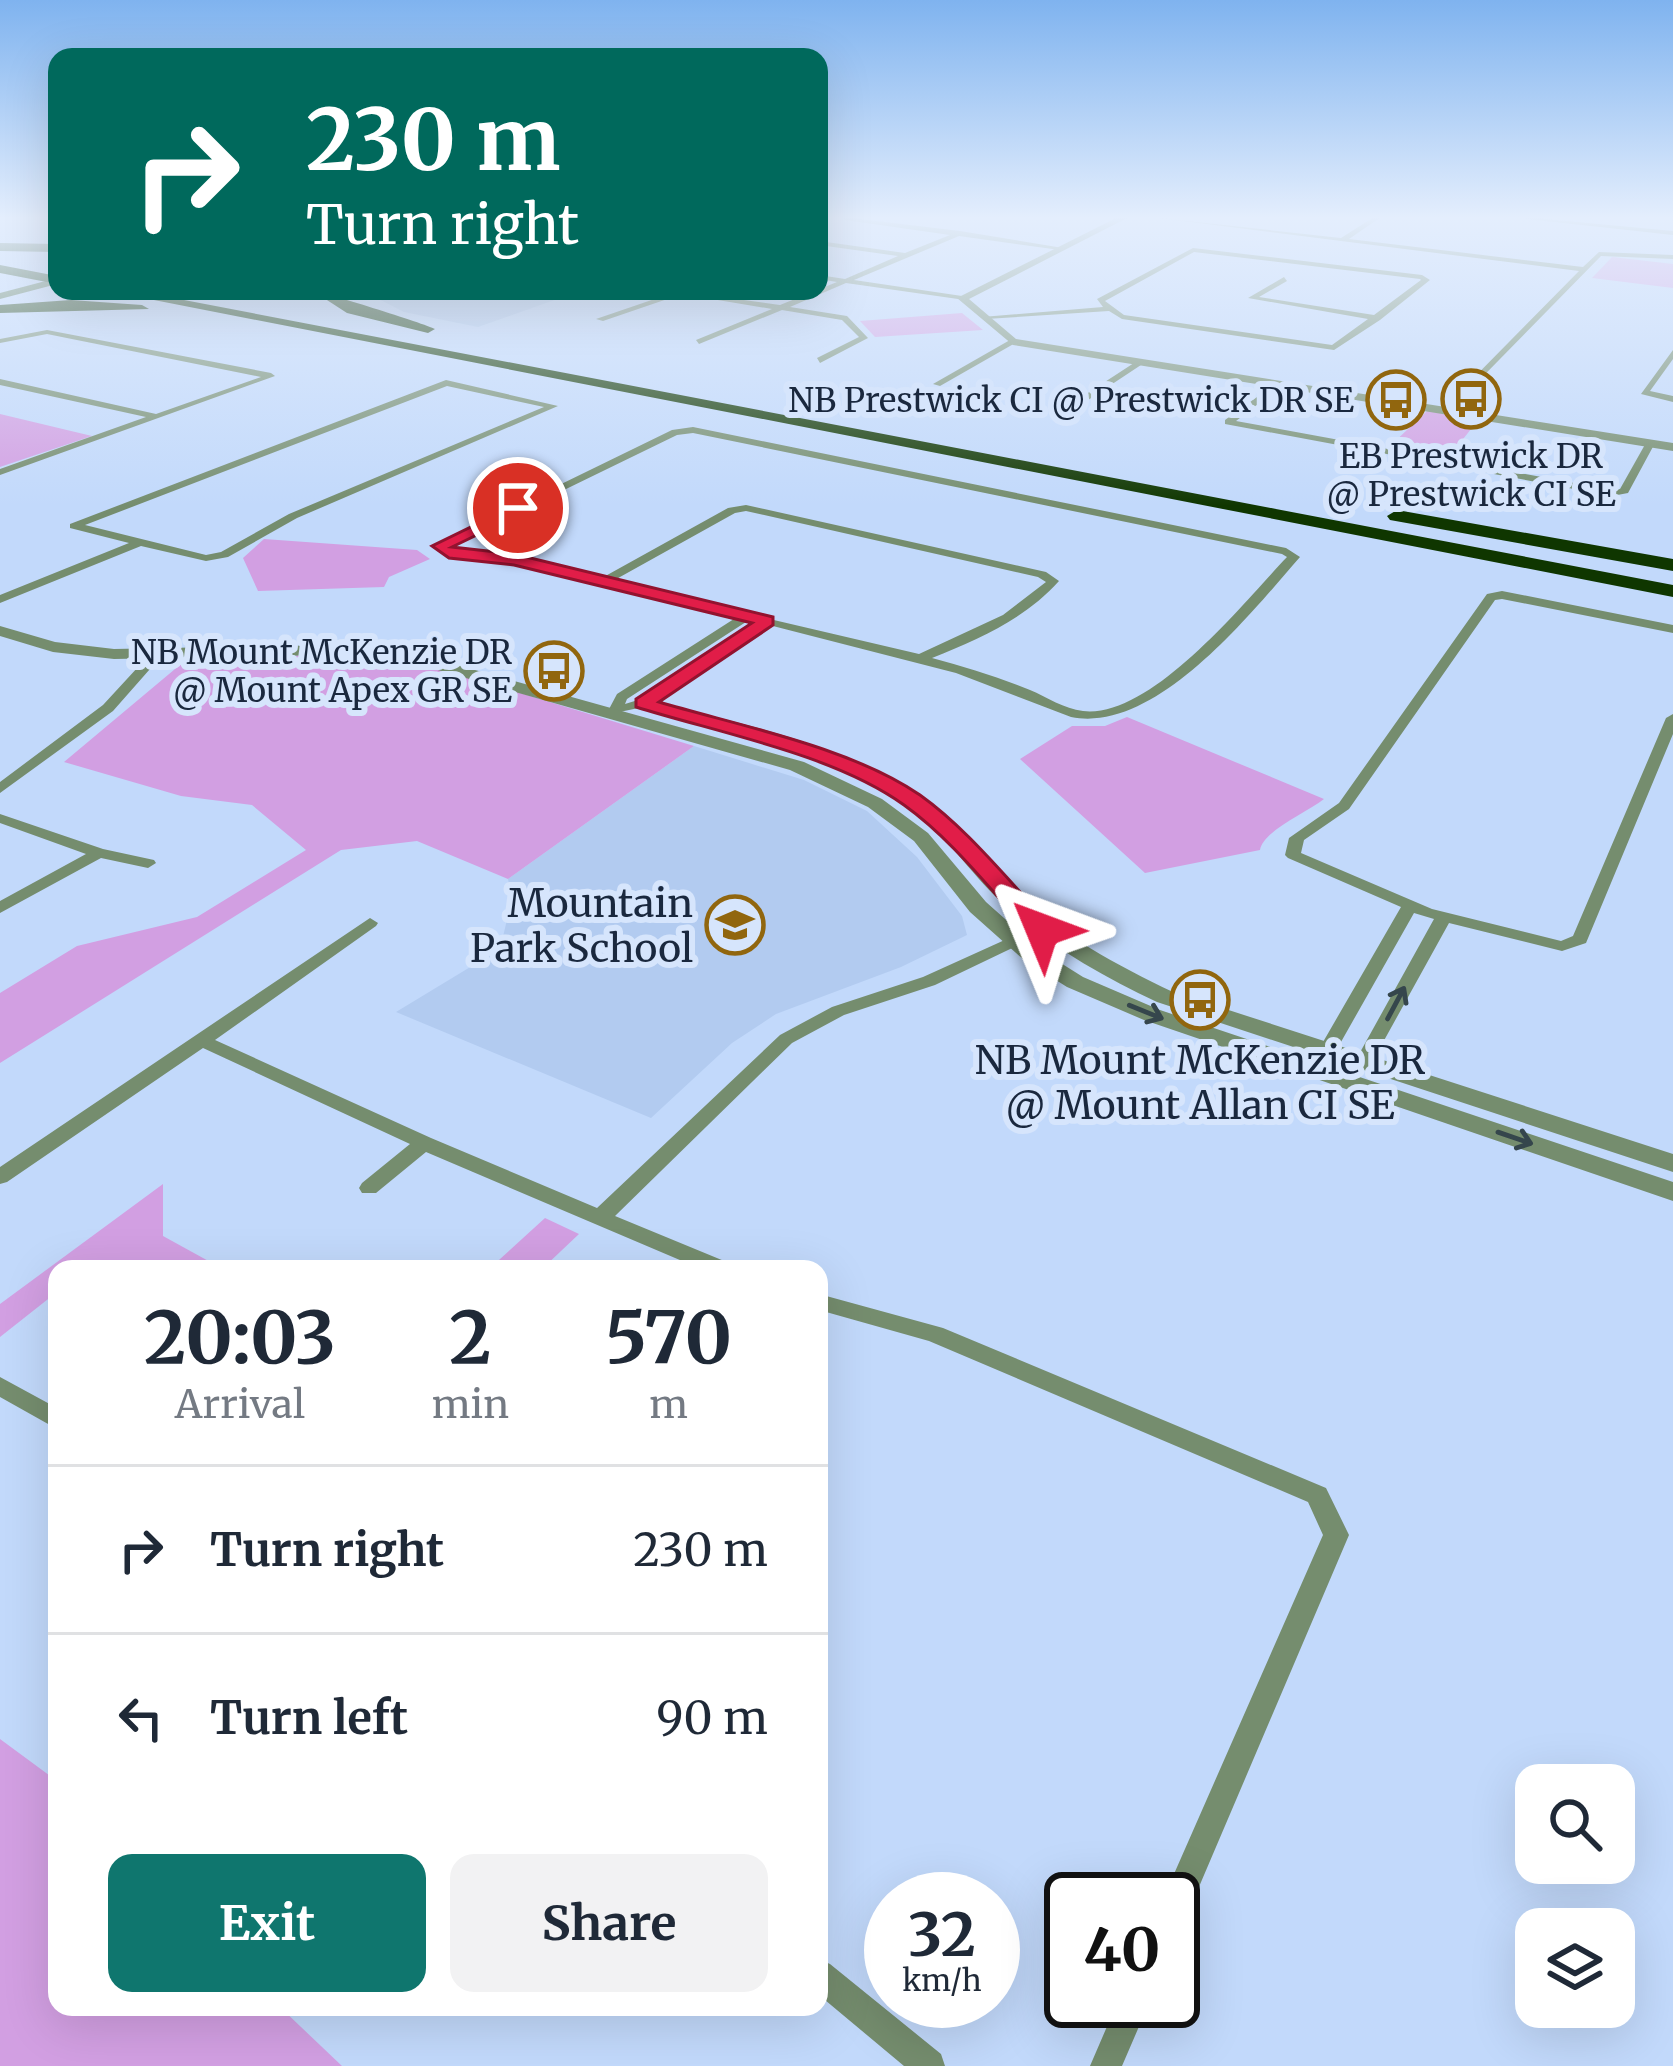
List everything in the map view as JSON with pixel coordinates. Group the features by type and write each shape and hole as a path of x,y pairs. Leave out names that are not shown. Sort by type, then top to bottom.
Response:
{"highway":[{"path":"167,313 941,460 1012,467"},
{"path":"191,313 266,321"},
{"path":"228,313 1673,592"},
{"path":"275,313 1673,579"},
{"path":"366,313 441,332"},
{"path":"551,355 660,376 733,400"},
{"path":"1293,506 1372,512 1673,565"}],"street":[{"path":"600,319 616,313"},
{"path":"699,341 765,313"},
{"path":"814,313 844,318 864,338 820,360"},
{"path":"981,313 1013,342 1673,447"},
{"path":"986,317 1041,313"},
{"path":"1116,313 1334,348 1383,313"},
{"path":"1348,313 1377,318"},
{"path":"1445,411 1539,313"},
{"path":"0,341 47,332 271,376 0,472"},
{"path":"937,384 1013,342"},
{"path":"1672,356 1645,392 1673,399"},
{"path":"1073,406 1140,363"},
{"path":"446,383 553,406 293,516 224,555 206,558 140,542 74,526 446,383"},
{"path":"3,384 159,417"},
{"path":"1278,385 1228,422 1612,493 1624,491 1650,443"},
{"path":"693,430 1286,551 1294,557 1177,674 1110,712 1080,718 1028,694 919,659 748,616 514,560 449,553 440,546 675,433 693,430"},
{"path":"604,581 732,510 746,508 1042,574 1053,581 1034,603 1006,620 919,659"},
{"path":"0,587 123,538"},
{"path":"0,599 140,542"},
{"path":"1673,629 1502,595 1491,597 1344,806 1293,846 1293,855 1443,918 1562,946 1580,939 1673,718"},
{"path":"0,616 74,638 161,650"},
{"path":"627,704 748,616"},
{"path":"627,704 767,621"},
{"path":"0,631 53,647 382,649 627,704 816,755 908,797 940,823 1042,930 1099,968 1166,997 1673,1163"},
{"path":"0,789 108,708 161,650"},
{"path":"627,704 797,766 875,803 921,837 1012,940 1075,982 1152,1015 1673,1192"},
{"path":"0,818 99,854 148,863"},
{"path":"0,908 99,854"},
{"path":"1336,1077 1328,1049 1410,906"},
{"path":"1336,1077 1365,1060 1443,918"},
{"path":"0,1177 370,923"},
{"path":"599,1219 786,1039 838,1011 929,981 1042,930"},
{"path":"202,1041 424,1143 699,1260"},
{"path":"368,1188 424,1143"},
{"path":"828,1304 935,1334 1316,1495 1329,1513 1336,1535 1190,1872"},
{"path":"0,1386 48,1415"},
{"path":"828,1982 929,2066"},
{"path":"1106,2066 1122,2028"}],"shaded area":[{"path":"411,313 516,313 478,327"},
{"path":"963,313 983,330 875,337 860,321"},
{"path":"1427,411 1479,419 1448,458 1389,447"},
{"path":"0,414 92,436 0,467"},
{"path":"264,539 417,550 430,559 389,577 384,587 258,591 243,558"},
{"path":"348,652 428,665 694,746 508,879 417,841 341,850 0,1063 0,993 77,946 197,917 306,850 252,805 181,796 64,762 181,664"},
{"path":"1127,717 1324,799 1277,829 1260,850 1145,873 1020,759 1072,726 1105,726"},
{"name":"Mountain Park School","path":"694,746 804,780 867,811 917,857 962,916 967,935 901,967 776,1014 732,1043 651,1118 396,1012 500,949 512,899 508,879"},
{"path":"163,1184 163,1236 207,1260 60,1260"},
{"path":"545,1218 579,1234 552,1260 499,1260"},
{"path":"48,1269 48,1299 0,1337 0,1304"},
{"path":"0,1739 48,1774 48,2016 289,2016 342,2066 0,2066"}],"place":[{"name":"EB Prestwick DR @ Prestwick CI SE","path":"1471,399"},
{"name":"NB Prestwick CI @ Prestwick DR SE","path":"1396,400"},
{"name":"NB Mount McKenzie DR @ Mount Apex GR SE","path":"554,671"},
{"name":"Mountain Park School","path":"735,925"},
{"name":"NB Mount McKenzie DR @ Mount Allan CI SE","path":"1200,1000"}],"route":[{"path":"518,508 440,546 449,553 514,560 767,621 643,703 816,755 908,797 940,823 1042,930"}]}
